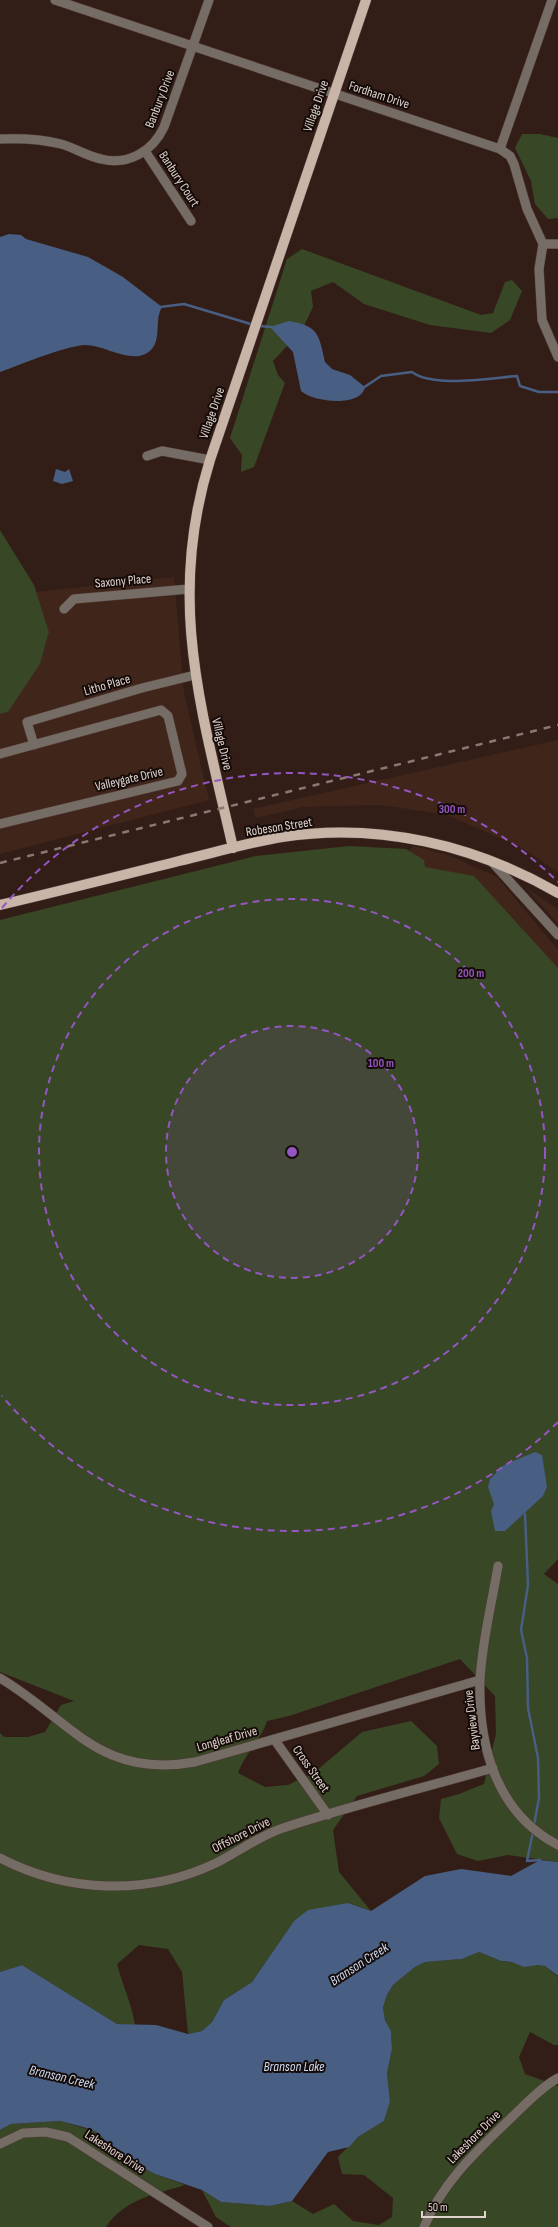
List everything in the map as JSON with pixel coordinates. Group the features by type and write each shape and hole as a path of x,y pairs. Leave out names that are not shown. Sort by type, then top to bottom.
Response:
{"main road":[{"name":"Village Drive","path":"233,848 201,711 195,675 189,621 189,589 194,531 210,460 366,0"},
{"name":"Robeson Street","path":"0,905 233,848 283,837 309,834 369,834 426,841 491,860 522,874 558,894"}],"street":[{"name":"Fordham Drive","path":"55,0 500,149"},
{"name":"Banbury Drive","path":"0,139 20,138 45,141 111,161 130,158 145,151 157,140 164,127 209,0"},
{"path":"552,0 500,149 510,156 514,164 527,209 543,244 539,269 542,320 558,357"},
{"name":"Banbury Court","path":"145,151 191,221"},
{"path":"543,244 558,244"},
{"path":"148,456 162,451 210,460"},
{"name":"Saxony Place","path":"64,609 74,599 189,589"},
{"name":"Litho Place","path":"34,745 28,722 142,688 195,675"},
{"name":"Valleygate Drive","path":"0,754 161,710 168,716 182,774 178,780 0,824"},
{"path":"491,860 558,934"},
{"name":"Bayview Drive","path":"498,1566 482,1655 480,1680 483,1726 492,1768 503,1794 520,1817 542,1836 558,1845"},
{"name":"Longleaf Drive","path":"0,1678 89,1745 126,1761 149,1765 178,1765 480,1680"},
{"name":"Cross Street","path":"274,1739 328,1815"},
{"name":"Offshore Drive","path":"0,1858 30,1872 69,1882 110,1886 144,1884 178,1877 200,1870 266,1835 328,1815 492,1768"},
{"name":"Lakeshore Drive","path":"424,2227 439,2196 468,2160 538,2092 558,2078"},
{"name":"Lakeshore Drive","path":"0,2144 23,2133 46,2132 68,2137 208,2227"}],"shaded area":[{"path":"174,577 184,693 209,800 0,854 0,714 8,712 40,664 49,632 36,592"},
{"path":"558,740 558,872 519,846 447,815 382,805 303,807 256,818 253,809"},
{"path":"414,846 448,855 497,877 558,950 558,1036 376,875"},
{"path":"526,888 558,909 558,924"}],"green space":[{"path":"522,134 540,134 558,138 558,218 548,219 535,204 531,181 515,148"},
{"path":"302,249 481,315 493,313 505,282 512,280 522,291 510,320 491,333 430,325 364,304 333,282 311,291 313,307 302,330 273,361 278,375 285,383 254,467 241,472 242,455 230,438 287,259"},
{"path":"0,530 34,585 49,632 40,664 8,712 0,714"},
{"path":"349,846 406,849 424,860 425,867 474,876 558,968 558,1559 544,1574 558,1584 558,1862 508,1855 478,1861 457,1854 439,1818 441,1799 459,1794 484,1784 496,1734 495,1696 460,1659 289,1716 267,1721 238,1773 265,1787 288,1785 315,1772 362,1732 411,1721 437,1746 439,1764 424,1776 357,1796 333,1830 339,1872 371,1911 348,1903 294,1921 252,1982 224,2000 212,2022 202,2031 188,2034 182,1972 168,1949 139,1945 117,1964 132,2009 135,2025 117,2024 22,1965 0,1972 0,1733 4,1737 28,1737 45,1732 61,1705 74,1701 0,1672 0,920 256,856"},
{"path":"479,1952 501,1961 545,1966 558,1977 558,2045 554,2045 530,2032 519,2057 525,2074 558,2086 558,2227 231,2227 216,2217 202,2190 221,2202 270,2206 292,2201 313,2214 334,2204 353,2221 379,2225 392,2217 393,2198 364,2175 342,2174 338,2157 358,2137 384,2121 390,2102 387,2073 392,2049 391,2031 385,2020 383,2007 387,1995 393,1985 415,1967 425,1962 462,1959"},
{"path":"60,2121 97,2132 121,2156 155,2174 185,2185 152,2195 131,2204 113,2218 106,2227 0,2227 0,2130 11,2124"}],"water":[{"path":"9,234 21,235 26,239 88,257 123,277 162,307 158,318 156,340 151,350 144,355 127,356 92,346 75,346 54,352 0,372 0,237"},
{"path":"289,321 306,326 316,333 319,338 325,362 332,369 350,375 365,387 362,394 355,398 336,401 316,398 301,391 293,352 270,327"},
{"path":"56,469 65,472 69,469 73,481 62,484 53,481"},
{"path":"535,1452 542,1455 547,1487 543,1496 505,1531 495,1531 491,1511 494,1504 488,1487 490,1479 504,1465"},
{"name":"Branson Lake","path":"540,1860 558,1862 558,1976 545,1966 537,1965 524,1967 512,1962 501,1961 479,1952 462,1959 425,1962 415,1967 393,1985 387,1995 383,2007 385,2020 391,2031 392,2049 387,2073 390,2102 384,2121 358,2137 349,2147 328,2152 292,2201 270,2206 221,2202 202,2190 155,2174 121,2156 97,2132 60,2121 11,2124 0,2130 0,1972 22,1965 117,2024 156,2025 188,2034 202,2031 212,2022 224,2000 252,1982 294,1921 308,1910 348,1903 371,1911 425,1876 461,1869 511,1876"}],"waterway":[{"path":"160,307 184,304 254,325"},
{"path":"259,326 272,327"},
{"path":"363,388 381,376 412,372 421,377 447,381 517,376 520,386 539,392 558,392"},
{"path":"525,1514 528,1585 521,1630 527,1658 528,1708 538,1758 539,1798 534,1825"},
{"path":"533,1832 527,1861 540,1860"}],"railway":[{"path":"0,863 558,725"}],"water label":[{"name":"Branson Creek","path":"359,1964"},
{"name":"Branson Creek","path":"62,2077"}]}
